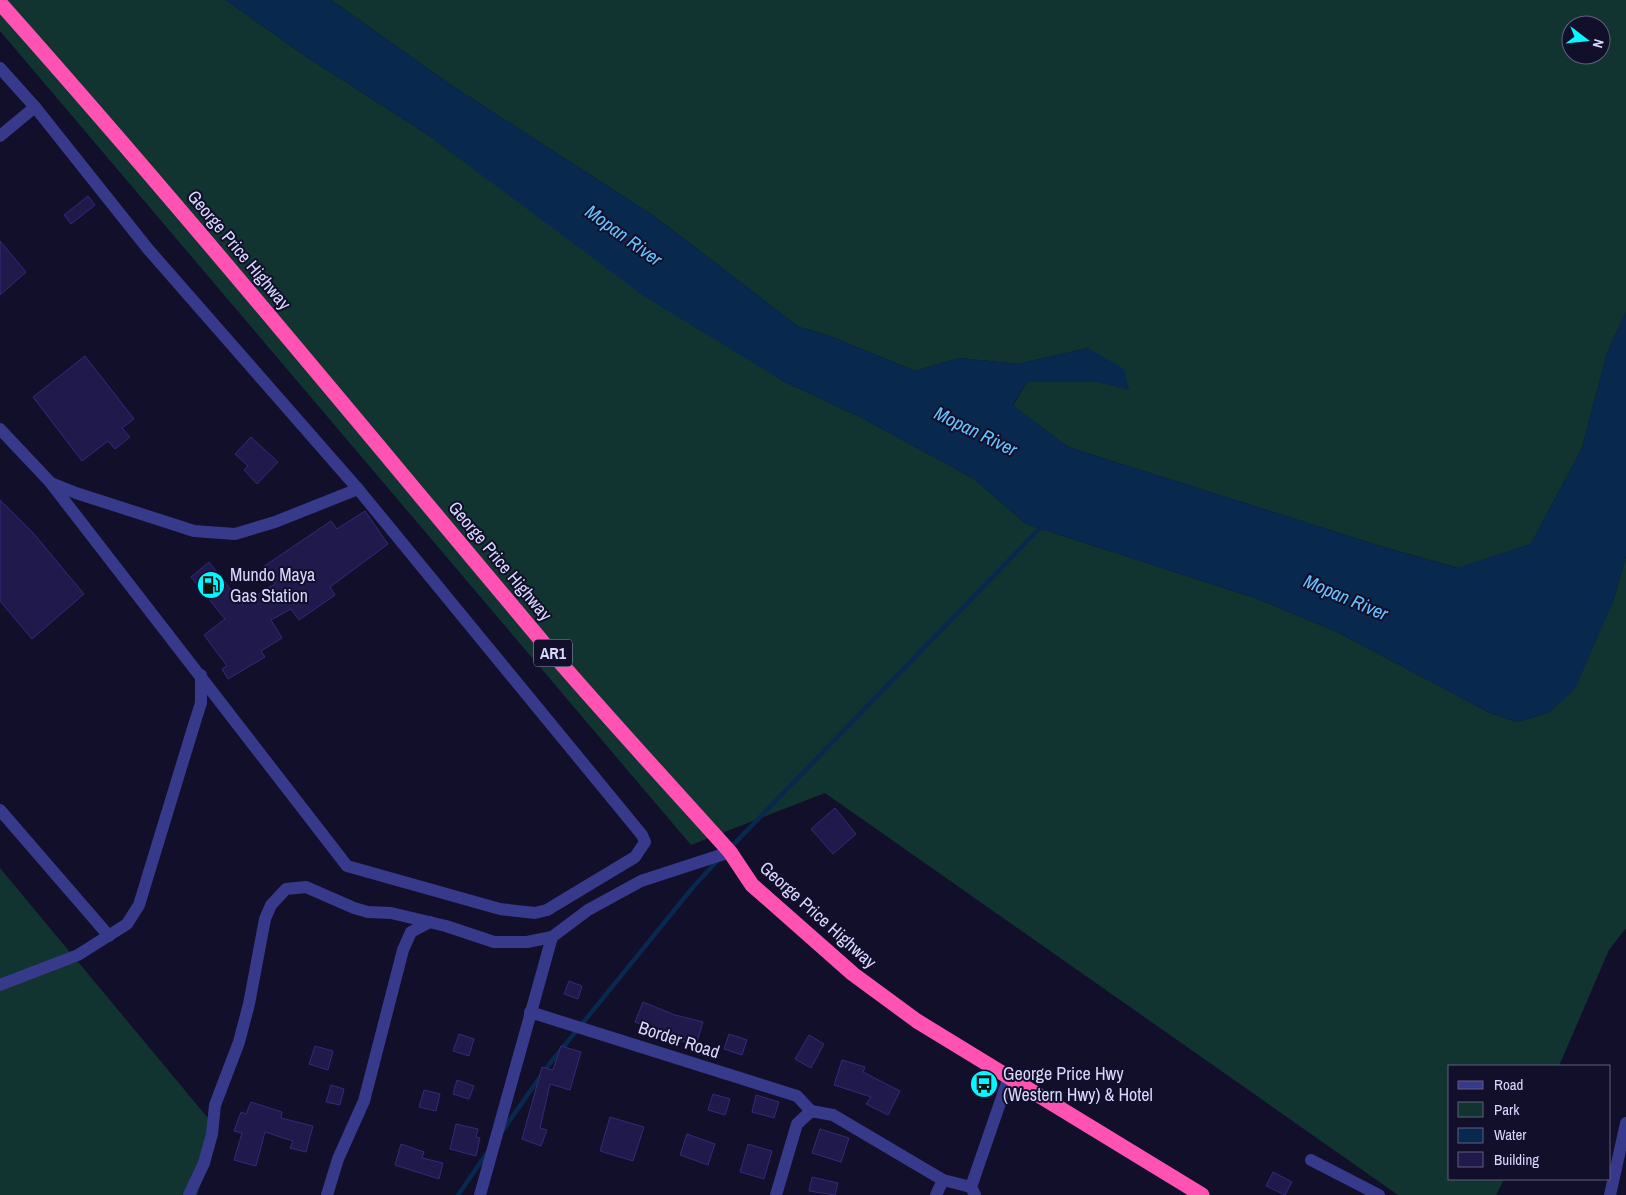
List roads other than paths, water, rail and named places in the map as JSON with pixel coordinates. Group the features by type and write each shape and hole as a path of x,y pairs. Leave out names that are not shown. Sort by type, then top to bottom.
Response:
{"highway":[{"name":"George Price Highway","path":"0,2 88,101 234,272 548,648 730,852 752,885 853,974 918,1021 1202,1195"}],"street":[{"path":"0,68 35,107 148,249 358,490 642,835 645,842 635,857 547,910 535,913 500,909 347,866 50,482 0,429"},
{"path":"0,136 35,107"},
{"path":"50,482 76,493 175,525 212,534 241,532 358,490"},
{"path":"0,985 78,955 127,924 138,905 201,703 200,675"},
{"path":"0,810 109,936"},
{"path":"189,1195 204,1163 212,1134 215,1105 239,1042 249,1004 266,919 278,896 286,890 297,886 306,887 361,910 391,913 430,922 494,942 527,942 552,936 588,910 641,881 730,852"},
{"path":"327,1195 338,1158 364,1101 403,950 412,932 430,922"},
{"path":"480,1195 552,936"},
{"name":"Border Road","path":"530,1012 797,1096 812,1111"},
{"path":"776,1195 796,1124 812,1111 833,1115 943,1180 973,1191 1009,1077"},
{"path":"1610,1195 1626,1123"},
{"path":"1311,1160 1379,1195"},
{"path":"936,1195 943,1180"}],"water":[{"name":"Mopan River","path":"226,0 331,0 454,87 654,216 799,327 830,336 915,371 959,358 1018,364 1088,348 1124,369 1129,390 1098,382 1027,382 1013,405 1068,447 1377,545 1457,568 1531,544 1582,448 1607,353 1626,312 1626,556 1613,602 1575,689 1550,712 1517,722 1490,713 1337,632 1258,599 1026,524 974,479 864,419 783,381 645,297 425,133 302,54"}],"waterway":[{"path":"730,848 1043,525"},
{"path":"503,1130 547,1067 694,886 719,859"},
{"path":"458,1195 487,1153"}],"place":[{"name":"Mundo Maya Gas Station","path":"211,585"},
{"name":"George Price Hwy (Western Hwy) & Hotel","path":"984,1084"}]}
